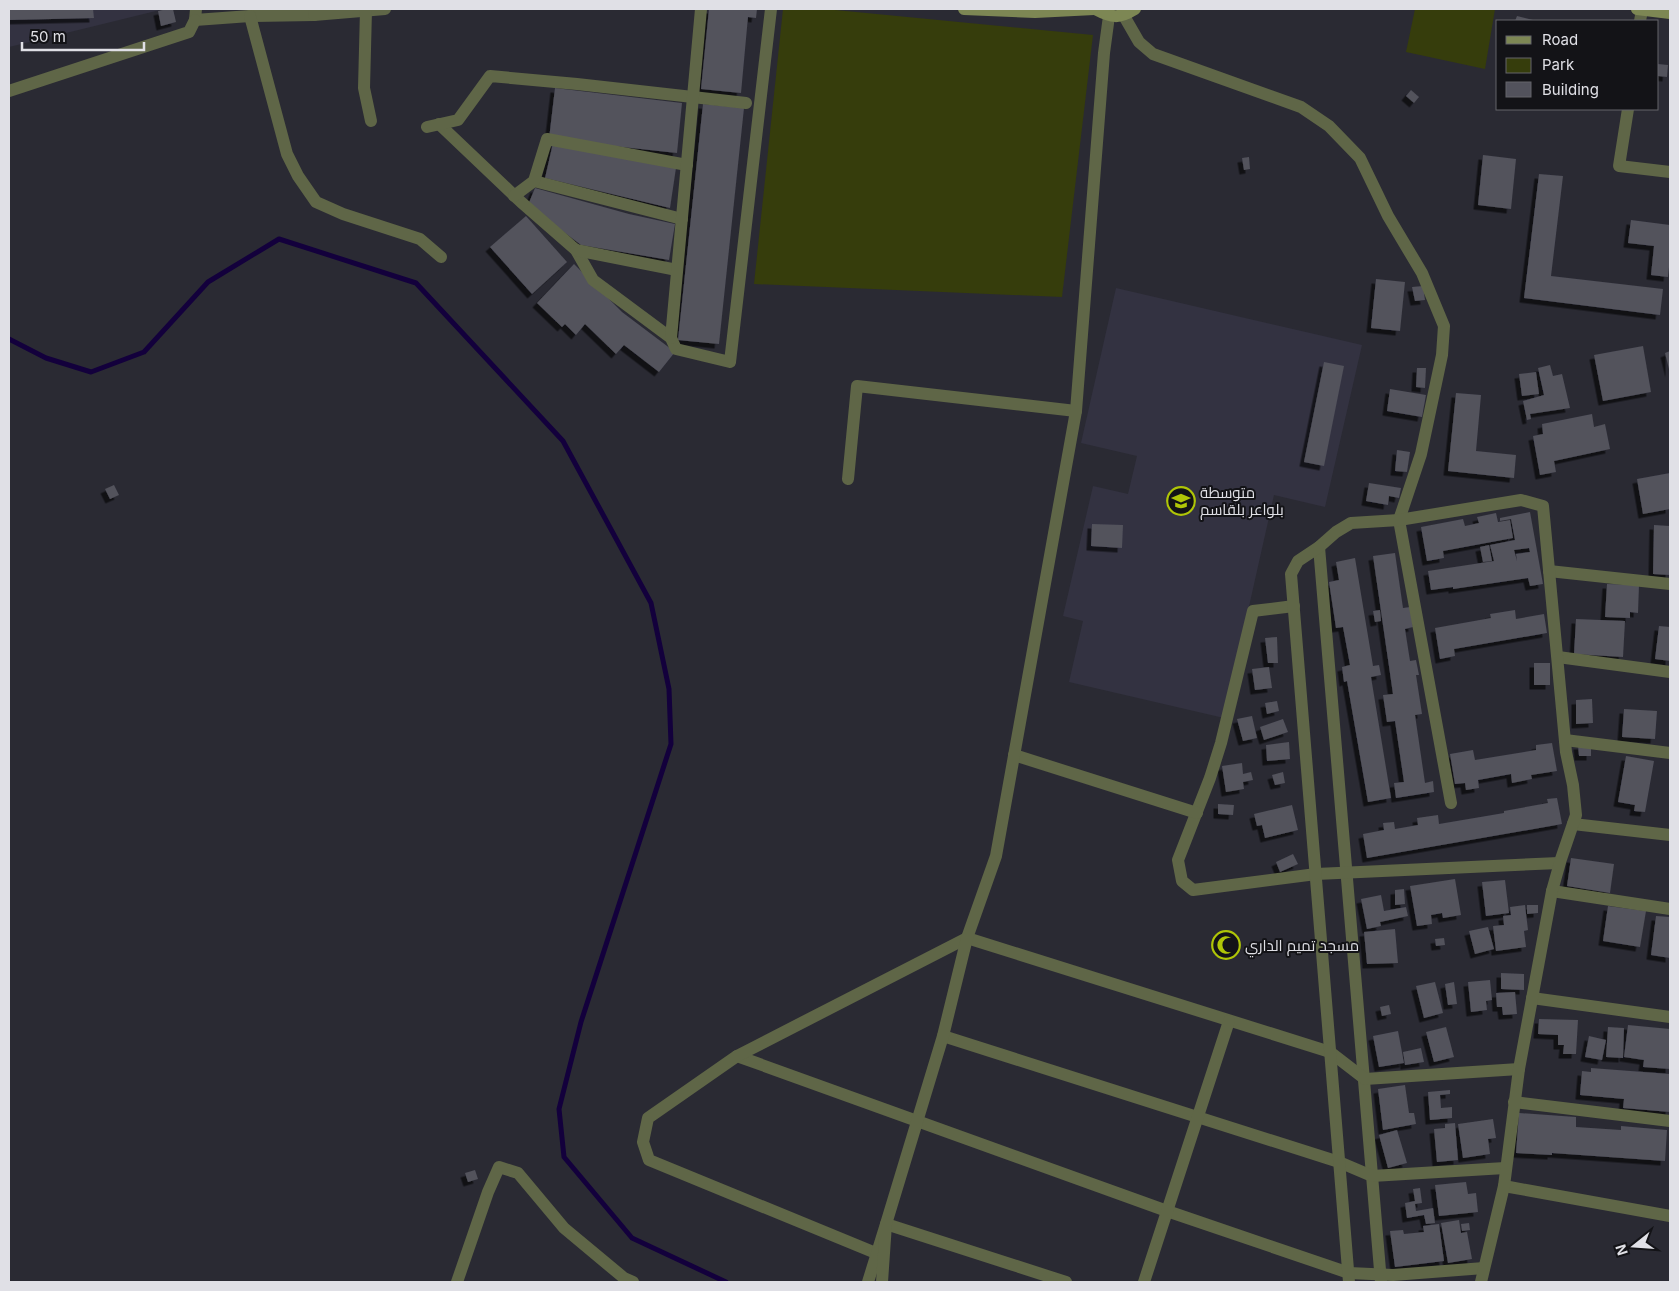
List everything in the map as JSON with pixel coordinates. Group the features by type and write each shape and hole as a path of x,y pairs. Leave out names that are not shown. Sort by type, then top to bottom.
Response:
{"main road":[{"path":"964,9 1094,9 1109,16 1130,12"},
{"path":"1640,13 1670,13"}],"street":[{"path":"9,91 189,32 195,14 250,16 385,9"},
{"path":"671,338 701,9"},
{"path":"746,103 490,76 458,120 433,125 576,250 593,280 671,338 676,349 730,362 771,9"},
{"path":"366,10 364,88 371,121"},
{"path":"1130,12 1139,42 1153,54 1301,107 1329,126 1360,158 1388,216 1422,273 1444,326 1442,355 1421,454 1399,520 1451,803"},
{"path":"250,16 287,154 298,176 316,202 343,214 420,239 441,257"},
{"path":"868,1282 880,1254 886,1224 943,1036 967,938 996,856 1076,411 1103,63 1109,16"},
{"path":"1628,110 1620,166 1670,172"},
{"path":"514,196 534,181 547,139 687,165"},
{"path":"534,181 682,219"},
{"path":"576,250 677,270"},
{"path":"848,479 856,386 1076,411"},
{"path":"1349,1278 1291,574 1298,562 1336,532 1351,523 1399,520 1521,500 1543,506 1565,740 1576,815 1552,891 1519,1068 1504,1186 1481,1282"},
{"path":"1319,547 1381,1278"},
{"path":"1549,571 1670,584"},
{"path":"1294,606 1253,611 1221,743 1178,860 1182,881 1193,890 1316,874 1560,863"},
{"path":"1558,657 1670,672"},
{"path":"1565,740 1670,753"},
{"path":"1014,755 1196,814"},
{"path":"1573,824 1670,835"},
{"path":"1552,891 1670,909"},
{"path":"880,1254 649,1160 643,1142 648,1118 737,1056 967,938 1330,1052 1365,1079 1519,1068"},
{"path":"1532,998 1670,1017"},
{"path":"1144,1282 1228,1021"},
{"path":"943,1036 1340,1162 1372,1176 1505,1168"},
{"path":"737,1056 1349,1278 1381,1278 1484,1268"},
{"path":"1514,1102 1670,1121"},
{"path":"457,1282 488,1192 499,1167 518,1173 564,1228 626,1281"},
{"path":"1504,1186 1670,1216"},
{"path":"886,1224 1066,1282"},
{"path":"880,1254 882,1282"}],"shaded area":[{"path":"9,9 164,9 9,47"},
{"name":"متوسطة بلواعر بلقاسم","path":"1116,288 1362,345 1325,507 1274,495 1224,718 1069,682 1083,621 1063,616 1093,486 1128,494 1137,456 1081,443"}],"green space":[{"path":"783,9 825,9 1093,35 1062,297 754,284"},
{"path":"1415,9 1495,9 1485,69 1406,52"}],"building":[{"path":"9,9 93,9 94,18 9,20"},
{"path":"173,9 176,22 161,26 158,11"},
{"path":"709,9 757,9 756,18 748,17 741,93 701,89"},
{"path":"1517,16 1533,20 1515,20"},
{"path":"1659,64 1668,65 1667,77 1659,76"},
{"path":"555,88 682,103 677,153 549,139"},
{"path":"1411,90 1419,97 1414,103 1406,96"},
{"path":"703,104 744,108 719,344 678,340"},
{"path":"553,143 676,168 670,208 545,178"},
{"path":"1483,155 1516,159 1511,209 1478,205"},
{"path":"1249,157 1250,169 1244,170 1242,158"},
{"path":"1539,174 1563,176 1551,276 1663,289 1660,315 1524,298"},
{"path":"535,188 629,214 675,224 669,260 581,245 528,205"},
{"path":"526,216 567,262 532,294 490,247"},
{"path":"1631,220 1670,225 1668,277 1651,275 1654,246 1628,243"},
{"path":"574,264 622,312 675,352 659,372 624,345 616,354 585,324 576,335 565,324 562,327 537,303"},
{"path":"1376,279 1405,282 1400,331 1371,328"},
{"path":"1423,286 1425,300 1415,301 1412,287"},
{"path":"1643,346 1651,392 1603,401 1594,355"},
{"path":"1670,351 1670,373 1665,353"},
{"path":"1324,362 1344,366 1324,466 1304,462"},
{"path":"1550,365 1553,376 1562,374 1570,408 1530,414 1531,419 1527,420 1523,401 1544,395 1538,368"},
{"path":"1417,368 1426,368 1425,388 1416,387"},
{"path":"1536,372 1539,394 1522,396 1519,374"},
{"path":"1390,389 1426,395 1422,417 1387,411"},
{"path":"1456,393 1481,395 1476,451 1516,455 1514,478 1448,471"},
{"path":"1592,414 1594,427 1605,424 1610,449 1554,461 1556,472 1540,475 1533,436 1543,434 1542,424"},
{"path":"1397,450 1410,452 1407,472 1395,471"},
{"path":"1670,473 1670,509 1643,514 1637,479"},
{"path":"1369,483 1401,488 1399,498 1389,496 1388,505 1366,501"},
{"path":"114,485 119,495 110,499 105,489"},
{"path":"1530,512 1543,584 1530,586 1528,578 1453,589 1453,587 1431,590 1428,571 1494,561 1490,545 1515,540 1511,519 1500,521 1500,518","holes":["1529,548 1530,552 1516,554 1517,561 1514,550"]},
{"path":"1496,513 1498,522 1510,520 1513,538 1443,551 1444,558 1427,561 1421,527 1463,519 1465,526 1479,523 1477,517"},
{"path":"1092,524 1123,525 1122,548 1091,546"},
{"path":"1654,525 1670,526 1670,575 1653,574"},
{"path":"1489,545 1492,561 1483,562 1480,547"},
{"path":"1395,553 1403,608 1410,607 1413,627 1405,629 1410,661 1416,660 1419,675 1416,675 1422,714 1415,715 1425,783 1433,781 1434,792 1396,798 1394,783 1404,782 1395,721 1387,722 1383,695 1393,694 1373,556"},
{"path":"1355,558 1373,666 1379,665 1381,675 1371,677 1391,798 1368,802 1347,681 1344,682 1342,667 1350,665 1343,627 1336,628 1329,582 1339,580 1336,562"},
{"path":"1607,584 1639,585 1638,613 1630,612 1630,618 1605,617"},
{"path":"1380,610 1381,621 1375,622 1373,611"},
{"path":"1515,610 1516,619 1544,614 1547,633 1454,649 1455,656 1440,659 1435,628 1491,618 1490,614"},
{"path":"1576,619 1625,621 1623,657 1574,654"},
{"path":"1659,626 1670,627 1670,661 1655,659"},
{"path":"1277,637 1278,663 1268,663 1265,638"},
{"path":"1534,663 1550,663 1550,685 1534,685"},
{"path":"1269,667 1272,688 1255,690 1252,669"},
{"path":"1592,699 1593,723 1576,724 1576,700"},
{"path":"1277,701 1279,711 1267,714 1265,703"},
{"path":"1624,709 1657,711 1655,739 1622,737"},
{"path":"1252,716 1257,738 1243,741 1237,719"},
{"path":"1283,719 1288,732 1264,740 1260,727"},
{"path":"1289,742 1290,759 1267,761 1266,745"},
{"path":"1552,743 1557,771 1531,775 1532,779 1512,783 1511,774 1478,780 1479,788 1466,790 1465,783 1455,784 1450,754 1473,750 1475,760 1536,750 1536,745"},
{"path":"1578,745 1591,745 1591,756 1579,756"},
{"path":"1626,756 1654,761 1645,812 1634,811 1635,805 1618,802"},
{"path":"1242,763 1243,774 1251,772 1253,780 1243,782 1244,789 1226,792 1222,766"},
{"path":"1283,772 1285,783 1275,785 1272,775"},
{"path":"1557,798 1562,824 1367,858 1363,834 1384,830 1383,823 1394,822 1395,829 1418,825 1417,818 1438,815 1439,824 1504,813 1504,811 1548,803 1547,799"},
{"path":"1218,804 1234,805 1233,815 1218,814"},
{"path":"1292,805 1298,830 1265,838 1262,825 1257,826 1254,814"},
{"path":"1293,854 1298,864 1280,872 1276,862"},
{"path":"1571,858 1614,864 1610,893 1567,886"},
{"path":"1455,879 1461,915 1443,918 1442,913 1431,915 1432,924 1417,926 1410,886"},
{"path":"1505,880 1509,913 1486,916 1482,882"},
{"path":"1404,889 1405,904 1395,905 1395,890"},
{"path":"1381,895 1384,911 1406,907 1408,916 1380,922 1381,926 1367,929 1361,899"},
{"path":"1525,905 1528,930 1524,931 1526,947 1496,951 1493,926 1504,925 1503,916 1511,915 1510,907"},
{"path":"1527,905 1538,905 1538,913 1527,914"},
{"path":"1608,906 1646,911 1640,947 1603,941"},
{"path":"1656,916 1670,917 1670,958 1651,955"},
{"path":"1488,927 1494,949 1475,954 1469,931"},
{"path":"1395,929 1398,963 1367,964 1364,932"},
{"path":"1444,938 1445,945 1436,946 1435,939"},
{"path":"1501,973 1524,974 1524,990 1501,989"},
{"path":"1490,980 1492,1000 1486,1001 1487,1010 1471,1012 1468,982"},
{"path":"1435,982 1443,1013 1424,1018 1416,986"},
{"path":"1454,982 1457,1004 1448,1005 1445,984"},
{"path":"1515,992 1517,1014 1503,1015 1502,1007 1497,1007 1496,993"},
{"path":"1389,1005 1391,1014 1382,1016 1380,1007"},
{"path":"1539,1019 1578,1020 1576,1054 1563,1054 1564,1045 1558,1045 1558,1035 1538,1034"},
{"path":"1628,1025 1670,1029 1670,1069 1643,1067 1644,1060 1624,1057"},
{"path":"1446,1027 1454,1057 1434,1062 1426,1032"},
{"path":"1608,1027 1624,1028 1623,1058 1606,1057"},
{"path":"1398,1031 1404,1063 1379,1067 1373,1036"},
{"path":"1589,1036 1606,1040 1602,1060 1585,1057"},
{"path":"1421,1048 1424,1062 1405,1065 1403,1052"},
{"path":"1591,1068 1670,1074 1670,1112 1623,1108 1624,1099 1580,1095 1582,1071 1591,1072"},
{"path":"1405,1085 1409,1113 1414,1113 1416,1124 1383,1130 1378,1089"},
{"path":"1450,1090 1450,1094 1440,1095 1441,1108 1452,1107 1452,1118 1430,1120 1428,1092"},
{"path":"1519,1113 1576,1117 1576,1127 1621,1130 1621,1126 1667,1130 1665,1161 1552,1153 1552,1155 1516,1153"},
{"path":"1493,1119 1496,1138 1488,1139 1490,1154 1463,1158 1458,1124"},
{"path":"1455,1123 1458,1160 1437,1162 1434,1129 1445,1128 1445,1124"},
{"path":"1397,1130 1407,1163 1388,1168 1379,1135"},
{"path":"475,1170 478,1179 468,1182 465,1173"},
{"path":"1466,1182 1468,1194 1476,1193 1478,1212 1439,1216 1435,1185"},
{"path":"1420,1188 1422,1203 1415,1204 1416,1211 1433,1208 1435,1223 1426,1224 1424,1215 1407,1218 1405,1203 1415,1201 1413,1189"},
{"path":"1459,1220 1461,1233 1467,1232 1472,1259 1448,1263 1441,1223"},
{"path":"1469,1223 1470,1230 1462,1231 1461,1224"},
{"path":"1439,1224 1444,1261 1395,1267 1390,1231 1403,1230 1404,1234 1424,1232 1423,1226"}],"waterway":[{"path":"9,339 46,358 91,372 144,352 208,282 279,239 416,283 563,441 651,603 669,689 671,744 581,1022 559,1109 564,1157 632,1238 726,1282"}],"place":[{"name":"متوسطة بلواعر بلقاسم","path":"1181,501"},
{"name":"مسجد تميم الداري","path":"1226,945"}]}
